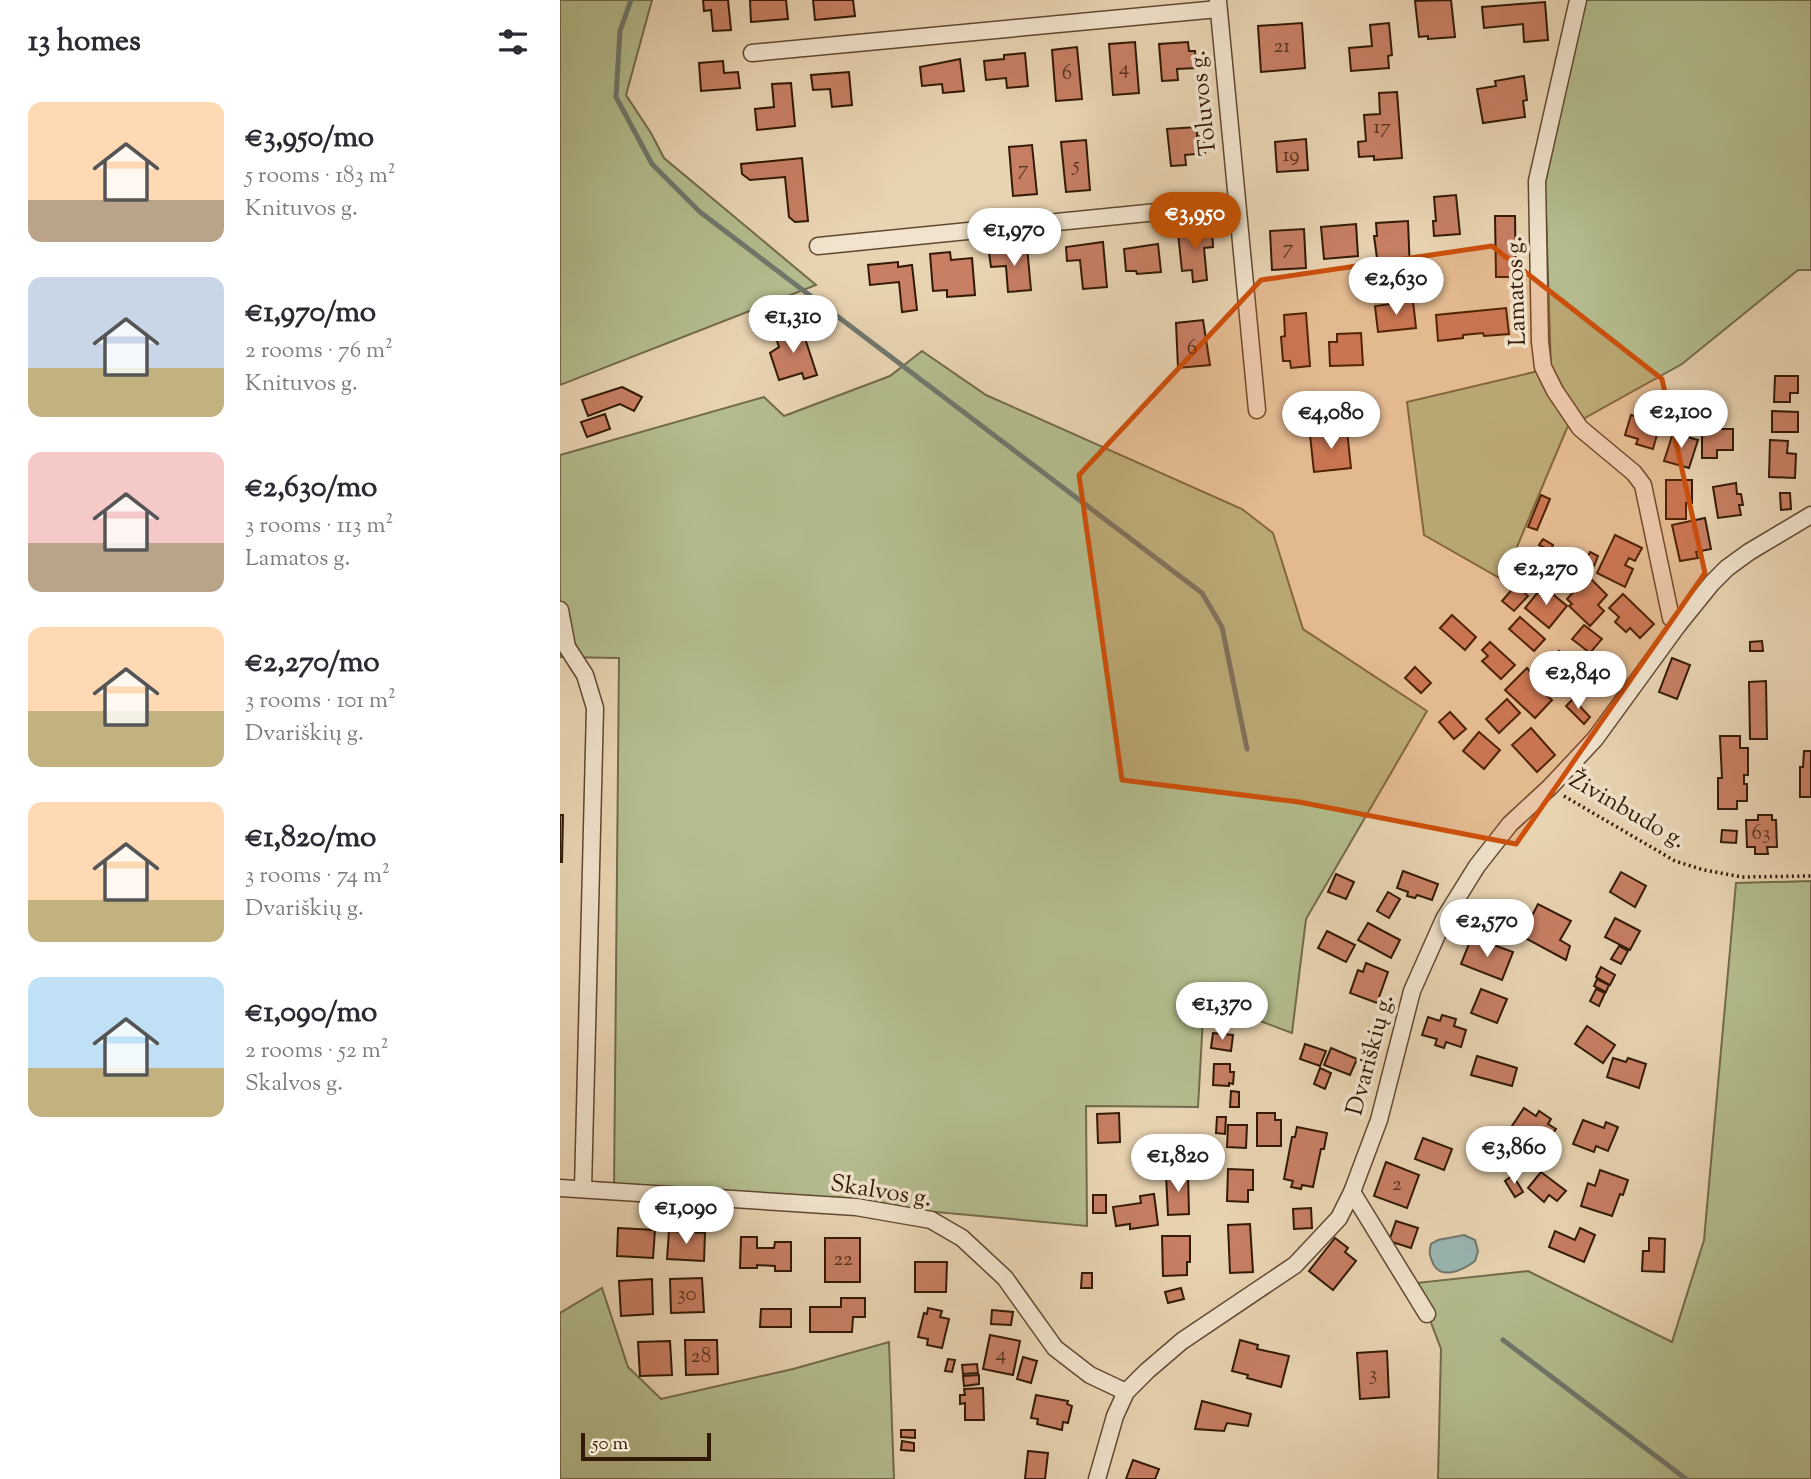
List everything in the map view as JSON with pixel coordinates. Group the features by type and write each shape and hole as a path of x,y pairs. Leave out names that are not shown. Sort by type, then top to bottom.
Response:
{"street":[{"name":"Lamatos g.","path":"1578,0 1537,181 1540,342 1543,367 1555,391 1580,428 1634,474 1643,485 1671,618 1678,625"},
{"path":"752,52 1218,4"},
{"name":"Toluvos g.","path":"1218,4 1257,410"},
{"path":"818,246 1237,204"},
{"name":"Dvariškių g.","path":"1097,1479 1115,1416 1126,1392 1182,1341 1295,1265 1339,1218 1352,1192 1379,1120 1412,991 1444,919 1477,866 1510,824 1550,788 1595,738 1678,625 1727,568 1811,515"},
{"path":"560,610 567,647 585,675 595,708 583,1189"},
{"name":"Skalvos g.","path":"560,1188 856,1207 931,1220 962,1238 1005,1278 1055,1348 1090,1376 1126,1392"},
{"path":"1352,1192 1427,1314"}],"path":[{"name":"Živinbudo g.","path":"1550,788 1675,861 1742,877 1811,876"}],"highlighted area":[{"path":"1492,246 1662,379 1705,573 1516,844 1299,802 1122,780 1079,475 1261,280"}],"green space":[{"path":"560,0 652,0 626,95 664,158 816,285 560,385"},
{"path":"1585,0 1811,0 1811,270 1798,270 1682,364 1567,428 1503,580 1424,535 1407,402 1551,368 1545,184"},
{"path":"922,351 986,395 1242,509 1273,533 1303,629 1427,711 1306,919 1292,1033 1204,1000 1198,1107 1086,1106 1087,1226 925,1211 861,1199 614,1189 619,658 560,657 560,455 764,397 784,416 890,376"},
{"path":"1811,881 1811,1479 1438,1479 1441,1349 1416,1283 1528,1271 1672,1342 1704,1240 1736,883"},
{"path":"602,1288 628,1367 661,1399 793,1369 889,1342 894,1479 560,1479 560,1313"}],"water":[{"path":"1464,1235 1475,1240 1478,1251 1475,1261 1458,1271 1440,1271 1430,1256 1431,1244"}],"building":[{"path":"703,0 728,0 731,30 713,31 711,10 704,11"},
{"path":"750,0 786,0 788,19 751,22"},
{"path":"813,0 853,0 855,16 815,20"},
{"path":"1451,0 1455,37 1419,37 1415,1"},
{"path":"1545,2 1548,40 1524,42 1523,24 1484,28 1482,7"},
{"path":"1302,23 1305,68 1261,72 1258,26"},
{"path":"1389,23 1392,55 1388,56 1389,68 1351,71 1349,48 1372,46 1370,25"},
{"path":"1135,42 1139,93 1113,95 1109,44"},
{"path":"1188,42 1189,51 1195,51 1196,68 1177,69 1178,80 1162,81 1159,44"},
{"path":"1077,47 1082,99 1056,101 1052,50"},
{"path":"1025,53 1028,86 1007,88 1006,78 986,80 984,61"},
{"path":"960,59 964,91 943,93 942,84 922,86 920,67"},
{"path":"723,61 724,73 738,72 740,88 701,91 699,63"},
{"path":"849,72 852,105 832,107 830,89 813,90 811,75"},
{"path":"1524,76 1527,100 1523,101 1525,117 1483,123 1477,89 1496,86 1495,81"},
{"path":"791,83 795,126 757,130 755,109 774,107 772,84"},
{"path":"1397,92 1402,158 1374,160 1374,156 1359,157 1358,142 1366,141 1364,115 1380,114 1379,93"},
{"path":"1197,127 1197,136 1204,136 1205,153 1185,155 1186,165 1171,166 1167,129"},
{"path":"1306,139 1308,170 1277,172 1275,142"},
{"path":"1086,140 1090,190 1066,192 1061,142"},
{"path":"1032,145 1037,194 1013,196 1009,147"},
{"path":"802,158 808,221 795,222 789,217 785,177 750,180 742,174 741,164"},
{"path":"1456,195 1460,234 1434,236 1434,197"},
{"path":"1495,216 1515,216 1516,277 1496,277"},
{"path":"1408,221 1410,271 1379,273 1374,236 1377,236 1376,223"},
{"path":"1356,224 1358,256 1324,259 1321,227"},
{"path":"1304,229 1306,268 1272,270 1270,231"},
{"path":"1212,230 1213,247 1204,248 1207,280 1193,282 1192,270 1182,271 1178,233"},
{"path":"1103,242 1107,287 1083,289 1080,260 1067,261 1066,247"},
{"path":"1158,244 1161,272 1137,274 1136,271 1126,271 1124,249"},
{"path":"1027,247 1031,290 1008,292 1006,266 991,267 989,253"},
{"path":"950,252 951,260 972,258 975,295 947,297 947,290 933,291 930,254"},
{"path":"898,262 898,267 912,265 917,310 902,312 899,282 870,285 868,265"},
{"path":"1413,301 1416,328 1378,332 1375,306"},
{"path":"809,308 813,319 803,323 799,312"},
{"path":"1506,308 1509,334 1484,336 1483,333 1438,341 1436,315"},
{"path":"1306,313 1310,366 1291,368 1290,361 1283,361 1281,337 1285,336 1284,315"},
{"path":"1203,320 1210,365 1178,368 1176,323"},
{"path":"801,326 817,375 804,379 802,373 779,380 770,353 779,347 775,335"},
{"path":"1361,333 1363,365 1330,366 1329,342 1337,342 1337,334"},
{"path":"1775,376 1798,376 1798,393 1790,393 1790,402 1774,402"},
{"path":"622,387 642,397 634,411 620,404 588,416 582,400"},
{"path":"1772,411 1798,412 1798,432 1772,432"},
{"path":"605,414 610,429 587,437 581,422"},
{"path":"1631,415 1660,424 1653,449 1636,444 1638,439 1625,435"},
{"path":"1702,429 1733,429 1733,450 1717,450 1717,458 1702,458"},
{"path":"1347,430 1351,468 1314,472 1310,435"},
{"path":"1673,433 1698,440 1689,468 1664,461"},
{"path":"1770,440 1788,441 1787,453 1796,454 1795,478 1769,477"},
{"path":"1666,480 1692,480 1692,503 1686,503 1686,519 1666,519"},
{"path":"1736,483 1737,494 1741,494 1743,505 1739,505 1741,515 1718,518 1713,487"},
{"path":"1780,493 1790,493 1791,509 1781,510"},
{"path":"1541,495 1550,499 1537,530 1528,527"},
{"path":"1705,518 1711,549 1696,552 1698,558 1680,561 1672,525"},
{"path":"1615,535 1642,548 1635,561 1629,558 1625,565 1633,569 1625,587 1597,573"},
{"path":"1543,539 1553,545 1550,551 1539,545"},
{"path":"1525,549 1541,556 1533,571 1518,563"},
{"path":"1590,552 1598,556 1594,566 1585,562"},
{"path":"1551,556 1583,573 1575,587 1543,570"},
{"path":"1588,576 1607,595 1598,605 1604,611 1590,626 1569,606 1572,604 1567,599"},
{"path":"1516,585 1528,596 1514,611 1502,601"},
{"path":"1543,586 1567,606 1549,628 1525,608"},
{"path":"1623,594 1654,624 1640,638 1630,628 1626,632 1615,622 1619,617 1609,608"},
{"path":"1452,615 1476,637 1465,650 1440,628"},
{"path":"1520,617 1545,639 1534,651 1509,629"},
{"path":"1584,625 1602,639 1590,653 1572,639"},
{"path":"1762,641 1763,651 1750,651 1750,642"},
{"path":"1490,642 1515,665 1501,679 1482,661 1488,656 1482,650"},
{"path":"1559,651 1596,685 1583,700 1558,683 1561,679 1546,665"},
{"path":"1672,658 1690,665 1677,699 1659,692"},
{"path":"1415,667 1431,683 1421,693 1405,678"},
{"path":"1527,668 1534,676 1539,671 1556,687 1547,696 1552,700 1535,718 1505,690"},
{"path":"1766,681 1767,739 1750,739 1749,682"},
{"path":"1507,699 1520,713 1499,733 1486,719"},
{"path":"1573,699 1590,717 1584,724 1566,706"},
{"path":"1450,712 1466,729 1454,739 1439,722"},
{"path":"1531,728 1555,755 1537,772 1512,745"},
{"path":"1479,732 1500,750 1484,769 1463,751"},
{"path":"1720,736 1740,736 1740,748 1748,748 1748,775 1744,775 1747,801 1737,801 1737,809 1718,809 1718,778 1722,778"},
{"path":"1804,751 1811,751 1811,797 1800,797 1800,767 1803,767"},
{"path":"560,815 563,815 562,862 560,862"},
{"path":"1758,815 1772,815 1772,820 1776,820 1777,847 1767,847 1768,854 1755,854 1755,847 1747,847 1746,820 1758,820"},
{"path":"1722,830 1737,831 1736,843 1721,842"},
{"path":"1403,871 1438,884 1432,900 1417,895 1415,898 1407,896 1408,892 1397,888"},
{"path":"1621,872 1646,886 1635,907 1610,892"},
{"path":"1336,874 1354,882 1346,899 1328,892"},
{"path":"1388,892 1400,899 1389,918 1377,911"},
{"path":"1508,903 1533,914 1538,904 1571,921 1560,940 1570,946 1566,960 1497,923"},
{"path":"1457,911 1469,917 1464,927 1452,920"},
{"path":"1615,918 1640,931 1630,950 1605,937"},
{"path":"1368,923 1400,940 1391,958 1358,940"},
{"path":"1327,931 1355,945 1346,962 1318,948"},
{"path":"1471,939 1513,952 1502,980 1461,964"},
{"path":"1619,946 1628,951 1621,964 1611,959"},
{"path":"1366,963 1388,972 1377,1003 1350,993 1358,970 1363,972"},
{"path":"1601,967 1615,975 1610,985 1596,977"},
{"path":"1597,979 1609,985 1606,992 1594,986"},
{"path":"1481,989 1507,999 1497,1023 1471,1013"},
{"path":"1596,989 1605,993 1599,1006 1590,1001"},
{"path":"1442,1015 1456,1019 1454,1026 1466,1030 1461,1047 1446,1042 1444,1048 1435,1045 1437,1039 1422,1035 1428,1017 1440,1021"},
{"path":"1587,1026 1615,1045 1603,1063 1575,1044"},
{"path":"1213,1033 1233,1035 1231,1051 1211,1048"},
{"path":"1305,1044 1326,1051 1320,1066 1300,1059"},
{"path":"1331,1048 1357,1059 1350,1075 1324,1065"},
{"path":"1477,1056 1517,1068 1512,1086 1471,1075"},
{"path":"1613,1058 1626,1062 1628,1058 1646,1064 1639,1088 1607,1077"},
{"path":"1214,1064 1230,1064 1230,1072 1234,1072 1233,1084 1213,1085"},
{"path":"1320,1068 1331,1073 1325,1089 1314,1084"},
{"path":"1231,1091 1239,1092 1239,1107 1230,1107"},
{"path":"1524,1108 1536,1116 1539,1111 1551,1119 1548,1124 1556,1129 1541,1150 1510,1129"},
{"path":"1119,1113 1120,1142 1098,1143 1097,1114"},
{"path":"1257,1113 1275,1113 1275,1120 1281,1120 1281,1146 1257,1146"},
{"path":"1217,1117 1226,1117 1225,1134 1216,1133"},
{"path":"1583,1120 1604,1128 1606,1122 1618,1127 1608,1151 1596,1146 1594,1152 1573,1144"},
{"path":"1228,1125 1247,1125 1246,1148 1227,1147"},
{"path":"1297,1127 1327,1133 1313,1187 1302,1185 1301,1189 1291,1187 1293,1181 1284,1179 1292,1137 1295,1137"},
{"path":"1423,1138 1452,1149 1444,1170 1415,1159"},
{"path":"1143,1139 1160,1139 1159,1174 1143,1174"},
{"path":"1386,1162 1419,1175 1407,1208 1374,1196"},
{"path":"1228,1169 1253,1170 1253,1190 1248,1190 1248,1202 1227,1201"},
{"path":"1600,1170 1628,1180 1612,1216 1581,1206 1588,1183 1595,1186"},
{"path":"1541,1172 1566,1191 1557,1201 1549,1195 1544,1202 1528,1188"},
{"path":"1188,1173 1189,1214 1168,1215 1166,1174"},
{"path":"1513,1175 1523,1192 1515,1197 1505,1181"},
{"path":"1154,1194 1158,1225 1130,1229 1130,1224 1116,1226 1113,1207 1141,1203 1140,1196"},
{"path":"1093,1195 1106,1195 1106,1213 1093,1213"},
{"path":"1311,1208 1312,1228 1294,1229 1293,1209"},
{"path":"1396,1221 1418,1228 1411,1248 1389,1241"},
{"path":"1250,1224 1253,1272 1230,1273 1228,1225"},
{"path":"618,1228 655,1230 653,1258 617,1256"},
{"path":"1580,1228 1595,1235 1584,1262 1549,1247 1555,1231 1575,1240"},
{"path":"669,1231 705,1233 704,1261 667,1259"},
{"path":"1162,1236 1190,1236 1187,1275 1163,1276"},
{"path":"741,1237 757,1237 757,1248 774,1248 775,1242 791,1242 791,1271 775,1271 775,1266 740,1268"},
{"path":"825,1238 860,1238 860,1282 825,1282"},
{"path":"1335,1238 1348,1248 1345,1252 1356,1261 1333,1290 1309,1271"},
{"path":"1649,1238 1665,1239 1664,1272 1642,1271 1643,1251 1649,1251"},
{"path":"915,1262 947,1262 946,1292 915,1292"},
{"path":"1082,1273 1092,1273 1092,1288 1081,1288"},
{"path":"702,1278 704,1312 671,1313 670,1279"},
{"path":"652,1279 653,1314 621,1316 619,1281"},
{"path":"1181,1288 1184,1299 1168,1303 1165,1292"},
{"path":"841,1298 865,1298 865,1317 853,1317 852,1332 810,1332 810,1307 841,1307"},
{"path":"928,1308 942,1311 940,1317 949,1319 942,1348 927,1345 928,1339 918,1337 924,1313 927,1314"},
{"path":"761,1309 791,1309 791,1327 760,1327"},
{"path":"992,1310 1013,1312 1011,1325 991,1324"},
{"path":"990,1335 1020,1341 1013,1375 983,1369"},
{"path":"685,1340 717,1340 718,1374 686,1375"},
{"path":"1240,1340 1258,1345 1257,1349 1289,1356 1281,1387 1232,1371"},
{"path":"670,1341 672,1375 640,1376 638,1342"},
{"path":"1387,1351 1389,1397 1360,1399 1357,1353"},
{"path":"1023,1357 1037,1361 1031,1383 1017,1379"},
{"path":"948,1359 955,1360 952,1372 945,1371"},
{"path":"977,1364 978,1373 963,1374 962,1365"},
{"path":"979,1375 979,1384 964,1386 963,1376"},
{"path":"983,1388 984,1420 965,1420 965,1403 960,1404 960,1395 965,1395 964,1389"},
{"path":"1036,1395 1068,1401 1067,1404 1072,1406 1068,1423 1063,1422 1062,1430 1037,1424 1038,1419 1031,1418"},
{"path":"1202,1401 1251,1414 1248,1426 1227,1423 1224,1431 1195,1429"},
{"path":"901,1430 915,1430 915,1438 901,1437"},
{"path":"902,1441 914,1443 914,1451 901,1450"},
{"path":"1028,1451 1048,1453 1045,1479 1025,1479"},
{"path":"1133,1460 1159,1469 1155,1479 1126,1479"}],"waterway":[{"path":"631,0 620,31 616,97 652,164 700,212 1202,593 1222,627 1247,749"},
{"path":"1503,1340 1686,1479"}]}
